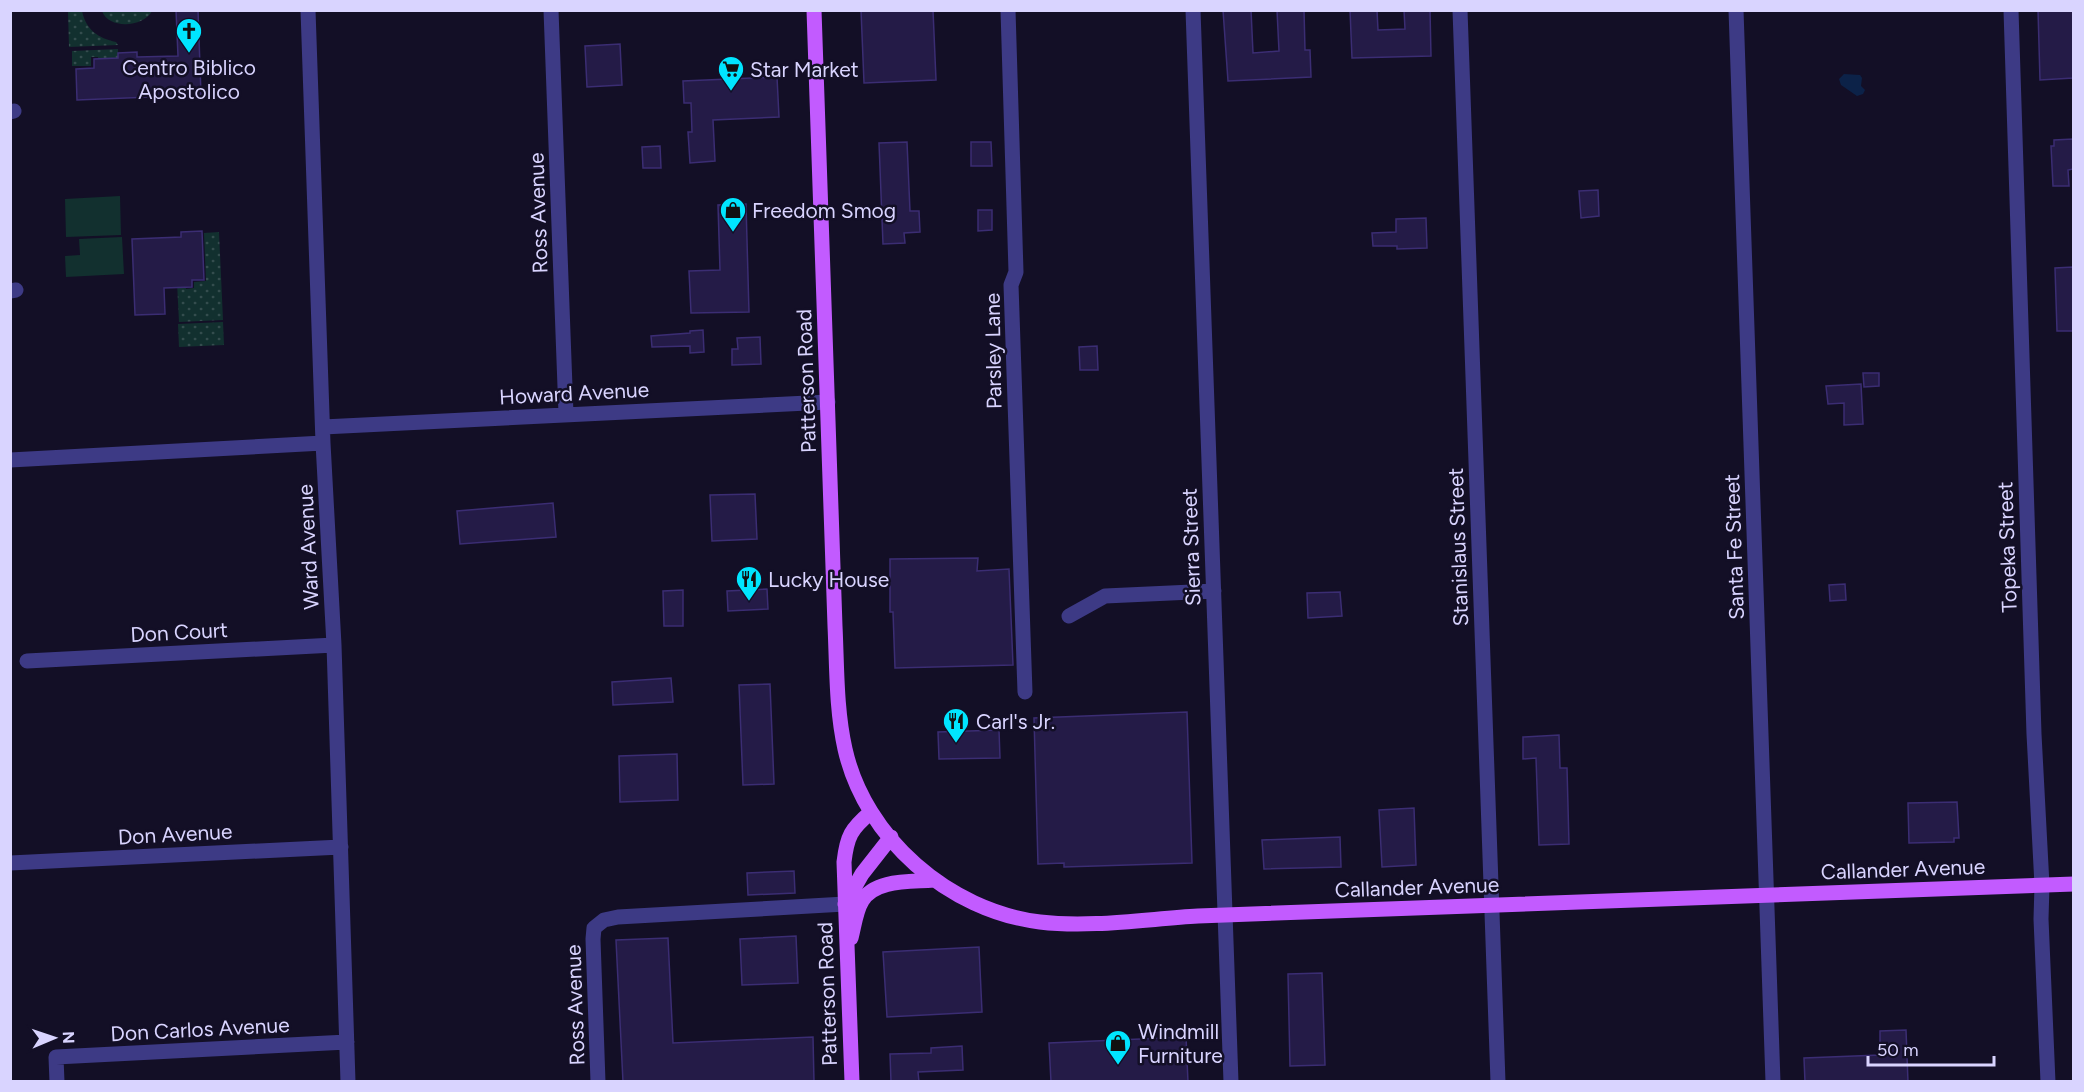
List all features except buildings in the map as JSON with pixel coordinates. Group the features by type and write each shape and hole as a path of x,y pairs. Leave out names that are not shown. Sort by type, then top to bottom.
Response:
{"main road":[{"name":"Patterson Road","path":"814,10 838,692 845,749"},
{"name":"Callander Avenue","path":"845,749 856,783 871,812 906,856 933,880 982,907 1017,918 1041,922 1077,924 1225,915 2073,884"},
{"name":"Patterson Road","path":"852,1082 844,862 846,842 856,825 871,812"},
{"name":"Patterson Road","path":"845,904 862,874 891,837"},
{"path":"847,952 862,900 875,889 888,884 933,880"}],"street":[{"name":"Ward Avenue","path":"308,10 323,443 334,645 348,1082"},
{"name":"Ross Avenue","path":"551,10 566,414"},
{"name":"Parsley Lane","path":"1008,10 1016,272 1011,285 1025,692"},
{"name":"Sierra Street","path":"1193,10 1231,1082"},
{"name":"Stanislaus Street","path":"1460,10 1498,1082"},
{"name":"Santa Fe Street","path":"1736,10 1773,1082"},
{"name":"Topeka Street","path":"2011,10 2048,1082"},
{"name":"Howard Avenue","path":"323,427 828,402"},
{"path":"10,460 323,443"},
{"path":"1069,616 1105,596 1214,591"},
{"name":"Don Court","path":"27,662 334,645"},
{"name":"Don Avenue","path":"10,863 341,847"},
{"name":"Ross Avenue","path":"598,1082 594,928 604,920 618,917 845,904"},
{"name":"Don Carlos Avenue","path":"57,1082 56,1057 347,1042"}],"green space":[{"path":"68,11 82,11 86,23 94,32 118,45 69,47"},
{"path":"102,11 152,11 135,23 119,24 106,17"},
{"path":"118,49 118,58 91,57 91,66 72,66 72,51"},
{"path":"120,196 121,235 66,237 65,199"},
{"path":"219,232 223,320 179,322 177,282 185,282 186,289 194,288 194,282 206,281 204,233"},
{"path":"122,237 124,274 66,277 65,256 80,255 79,239"},
{"path":"223,322 224,345 179,347 178,324"}],"water":[{"path":"1844,74 1860,75 1861,86 1865,90 1863,94 1857,96 1841,85 1839,79"}],"place":[{"name":"Centro Biblico Apostolico","path":"189,54"},
{"name":"Star Market","path":"731,92"},
{"name":"Freedom Smog","path":"733,233"},
{"name":"Lucky House","path":"749,602"},
{"name":"Carl's Jr.","path":"956,744"},
{"name":"Windmill Furniture","path":"1118,1066"}]}
